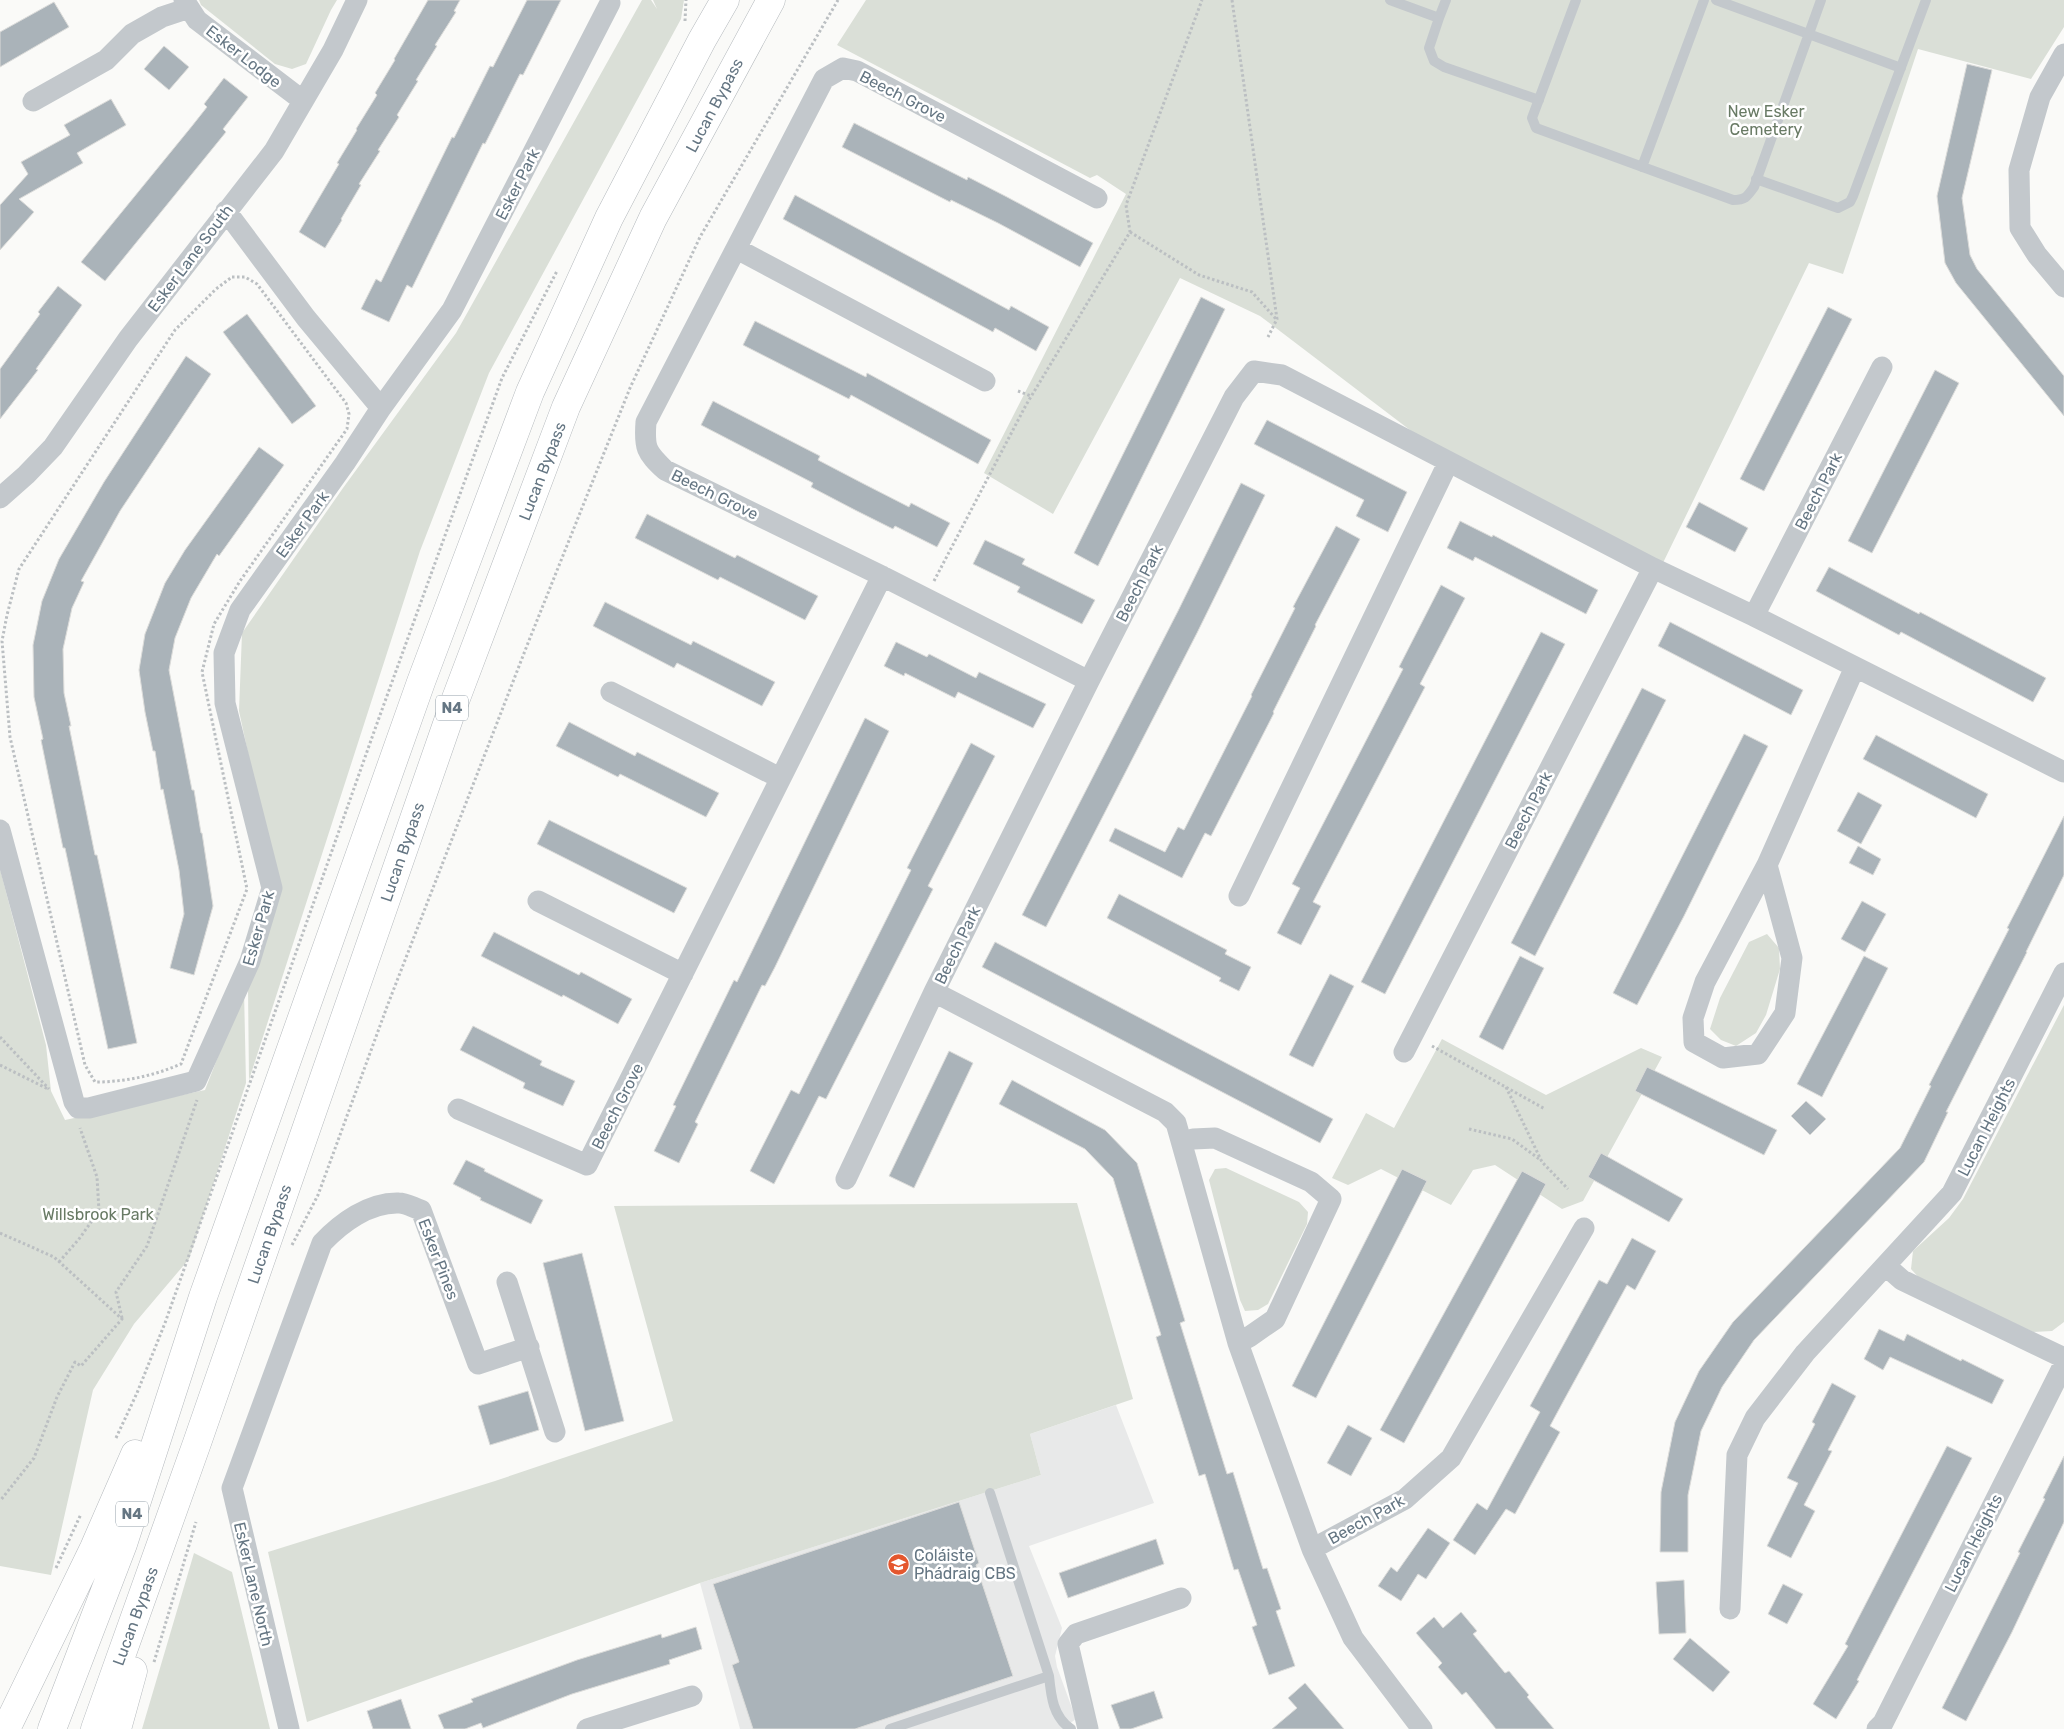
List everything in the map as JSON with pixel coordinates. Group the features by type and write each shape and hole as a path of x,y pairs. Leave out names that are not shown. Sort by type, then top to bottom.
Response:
{"highway":[{"name":"N4","path":"52,1729 122,1544 203,1297 417,691 530,392 609,218 702,40 725,0"},
{"name":"Lucan Bypass","path":"95,1729 197,1443 454,701 566,407 653,218 771,0"},
{"path":"6,1729 94,1548 203,1297"},
{"path":"117,1729 197,1443"}],"street":[{"name":"Esker Lane South","path":"0,498 53,447 128,339 274,150 333,50 357,0"},
{"name":"Esker Park","path":"0,830 74,1102 78,1108 89,1108 196,1081 250,961 272,888 224,703 224,653 240,610 452,310 610,3"},
{"name":"Esker Lodge","path":"33,101 106,60 132,34 186,4 197,20 302,100"},
{"path":"2064,54 2040,97 2019,170 2020,228 2037,255 2064,287"},
{"name":"Beech Grove","path":"1089,681 882,576 665,470 652,458 644,443 646,422 824,79 843,68 857,71 1097,198"},
{"path":"226,211 306,318 381,408"},
{"path":"737,249 985,381"},
{"name":"Beech Park","path":"1754,616 1882,367"},
{"name":"Beech Park","path":"846,1179 934,992 1089,681 1234,396 1254,371 1282,375 1652,568 1754,616 2064,772"},
{"path":"1239,896 1448,463"},
{"name":"Beech Park","path":"1404,1052 1652,568"},
{"name":"Beech Grove","path":"458,1109 587,1165 882,576"},
{"path":"1767,865 1792,958 1785,1013 1758,1054 1723,1058 1694,1042 1693,1018 1705,982 1767,865 1855,667"},
{"path":"610,692 780,778"},
{"path":"538,901 683,974"},
{"name":"Lucan Heights","path":"1730,1609 1737,1455 1755,1418 1805,1353 1952,1194 2064,974"},
{"name":"Beech Park","path":"934,992 1165,1112 1176,1123 1183,1142 1238,1343 1312,1549 1405,1499 1451,1458 1584,1228"},
{"path":"1183,1142 1193,1139 1215,1138 1311,1182 1331,1199 1275,1319 1238,1343"},
{"name":"Esker Pines","path":"249,1440 322,1243 338,1226 358,1214 378,1206 400,1202 421,1210 478,1364 530,1348"},
{"path":"1886,1266 1902,1280 2064,1358"},
{"path":"507,1282 530,1348 555,1432"},
{"name":"Lucan Heights","path":"1884,1727 2064,1364"},
{"name":"Esker Lane North","path":"249,1440 232,1488 289,1729"},
{"path":"1312,1549 1352,1638 1422,1729"},
{"path":"1088,1729 1068,1644 1076,1634 1181,1598"},
{"path":"587,1729 692,1696"}],"lane":[{"path":"1390,0 1439,18"},
{"path":"1446,0 1429,48 1434,62 1539,100"},
{"path":"1576,0 1532,118 1536,128 1733,200 1746,198 1756,179 1821,0"},
{"path":"1642,166 1704,0"},
{"path":"1716,0 1900,68"},
{"path":"1756,179 1838,208 1850,202 1854,196 1926,0"},
{"path":"990,1493 1049,1676 1052,1704 1071,1729"},
{"path":"897,1728 1049,1676"}],"path":[{"path":"292,1246 318,1195 395,986 528,643 630,388 700,237 838,0"},
{"path":"934,581 1031,396 1130,232 1126,204 1202,0"},
{"path":"1232,0 1276,319 1268,337"},
{"path":"1130,232 1199,275 1252,292 1276,319"},
{"path":"232,277 245,277 257,284 346,403 349,414 346,429 240,581 214,624 202,672 246,889 206,1001 181,1064 165,1071 122,1082 95,1082 85,1065 10,737 2,641 20,569 175,330 216,289 232,277"},
{"path":"1018,391 1031,396"},
{"path":"0,1036 50,1091 0,1065"},
{"path":"1432,1046 1545,1109"},
{"path":"1506,1087 1542,1162"},
{"path":"122,1319 116,1292 147,1246 199,1093"},
{"path":"59,1262 79,1239 99,1210 97,1178 80,1127"},
{"path":"1469,1129 1512,1139 1542,1162 1568,1189"},
{"path":"0,1233 54,1257 122,1319"},
{"path":"0,1501 34,1458 57,1397 75,1362 81,1366 122,1319"},
{"path":"153,1666 197,1519"}],"shaded area":[{"name":"Coláiste Phádraig CBS","path":"1116,1405 1154,1503 1029,1546 1062,1628 1055,1656 1057,1667 1076,1719 1062,1729 740,1729 700,1583 1041,1475 1030,1434"}],"green space":[{"path":"199,0 337,0 306,64 292,69 275,64 201,5"},
{"path":"642,0 651,0 657,9 653,0 684,0 681,19 489,373 420,551 249,1080 248,988 277,888 239,711 242,633 343,488 456,333"},
{"name":"New Esker Cemetery","path":"866,0 2064,0 2064,27 2031,79 1918,49 1843,274 1809,263 1660,569 1456,465 1260,316 1180,278 1053,514 984,473 1126,194 1097,175 1090,178 837,45"},
{"name":"Willsbrook Park","path":"0,869 46,1045 51,1091 65,1120 205,1090 244,990 246,1083 189,1259 134,1324 93,1390 51,1575 0,1566"},
{"path":"1767,934 1779,948 1780,969 1766,1015 1756,1033 1736,1046 1721,1040 1710,1029 1720,998 1749,942"},
{"path":"2064,1005 2064,1322 2052,1331 2033,1332 1921,1280 1911,1269 1913,1251 1949,1218 1963,1199"},
{"path":"1442,1039 1546,1095 1641,1048 1662,1057 1583,1201 1562,1209 1495,1165 1473,1170 1451,1205 1381,1169 1348,1185 1332,1178 1366,1113 1394,1128"},
{"path":"1226,1168 1299,1202 1308,1212 1307,1224 1268,1304 1258,1310 1245,1311 1240,1300 1209,1180 1215,1169"},
{"path":"1077,1203 1133,1399 1030,1434 1041,1475 700,1583 307,1722 268,1552 495,1481 673,1421 614,1206"},
{"path":"194,1553 232,1572 270,1729 142,1729"}],"building":[{"path":"428,0 460,0 454,11 456,12 435,45 437,46 397,115 399,117 378,150 380,151 359,184 361,185 325,248 299,232 339,164 337,163 377,95 375,93"},
{"path":"527,0 561,0 523,75 520,74 485,144 483,143 412,288 407,285 389,322 361,309 376,279 381,282 452,137 454,138 490,66 493,67"},
{"path":"54,2 69,27 0,67 0,32"},
{"path":"164,46 189,67 169,90 144,69"},
{"path":"1967,64 1992,70 1962,198 1970,255 1977,269 2064,376 2064,416 1956,283 1945,263 1937,196"},
{"path":"224,78 248,97 223,129 226,132 105,281 81,262 207,107 204,104"},
{"path":"111,99 126,125 77,153 83,163 19,199 34,212 0,250 0,205 28,174 21,162 70,135 64,125"},
{"path":"854,123 967,180 968,177 1093,243 1080,267 998,223 951,200 950,202 842,147"},
{"path":"795,195 1009,310 1011,306 1049,327 1036,351 995,328 993,332 783,219"},
{"path":"58,286 82,305 36,369 38,370 0,419 0,369 40,314 38,312"},
{"path":"1201,297 1225,309 1098,566 1074,553"},
{"path":"1828,307 1852,319 1764,491 1740,479"},
{"path":"247,314 316,406 292,424 223,332"},
{"path":"755,321 866,377 867,373 991,440 978,464 851,395 849,399 743,345"},
{"path":"186,356 211,374 120,511 81,581 84,582 72,608 63,649 64,693 71,726 69,726 95,855 97,855 137,1043 108,1049 41,740 43,739 34,697 33,645 42,601 59,559 104,482"},
{"path":"1935,370 1959,383 1872,553 1848,541"},
{"path":"713,401 820,456 818,460 862,483 909,507 911,503 950,523 937,547 895,526 893,529 855,510 811,487 813,483 701,425"},
{"path":"1267,420 1407,492 1388,532 1356,516 1364,500 1254,444"},
{"path":"259,447 284,465 219,556 217,554 191,598 175,638 169,670 192,790 194,790 213,906 194,975 170,968 184,914 179,870 163,789 161,790 155,751 153,751 145,712 139,670 145,634 165,583 185,550"},
{"path":"1241,483 1265,495 1197,633 1046,927 1022,915 1178,611"},
{"path":"1699,502 1748,528 1735,552 1686,527"},
{"path":"647,514 735,558 737,555 818,596 805,620 720,577 718,580 635,538"},
{"path":"1460,521 1492,537 1493,535 1598,590 1586,614 1475,557 1473,561 1447,548"},
{"path":"1336,526 1360,539 1315,625 1274,713 1211,836 1205,833 1182,878 1109,841 1115,828 1165,852 1178,827 1184,830 1252,696 1295,608 1293,607"},
{"path":"985,540 1025,559 1022,564 1095,600 1082,624 1017,592 1020,587 973,564"},
{"path":"1829,567 2046,678 2033,702 1901,632 1899,635 1816,591"},
{"path":"1441,585 1465,598 1420,684 1425,687 1313,902 1321,906 1301,945 1277,933 1300,888 1292,884 1403,669 1399,667"},
{"path":"605,602 691,645 693,641 775,682 762,706 677,663 674,668 593,626"},
{"path":"1670,622 1803,690 1791,715 1658,646"},
{"path":"1541,632 1565,644 1385,994 1361,982"},
{"path":"896,642 927,657 929,654 976,678 979,672 1046,704 1033,728 958,692 955,698 905,673 904,676 884,666"},
{"path":"1642,688 1666,700 1535,956 1511,943"},
{"path":"865,718 889,731 775,967 765,986 762,985 695,1122 698,1124 679,1163 654,1151 676,1106 673,1105 734,980 737,982"},
{"path":"569,722 635,756 637,752 719,793 706,817 620,774 618,777 556,746"},
{"path":"1744,734 1768,746 1684,916 1637,1005 1613,993"},
{"path":"1876,735 1988,794 1976,818 1863,759"},
{"path":"971,743 995,756 928,886 933,889 826,1099 819,1096 774,1184 750,1171 791,1090 799,1094 911,870 907,868"},
{"path":"1858,792 1882,805 1861,844 1837,831"},
{"path":"2064,816 2064,875 1946,1112 1948,1112 1924,1162 1754,1340 1722,1387 1701,1431 1688,1495 1688,1552 1660,1552 1661,1492 1675,1422 1699,1371 1733,1322 1900,1148 1931,1086 1929,1085 2009,929 2007,928"},
{"path":"549,820 687,888 674,913 537,844"},
{"path":"1858,846 1881,859 1873,875 1849,863"},
{"path":"1119,894 1227,950 1225,954 1251,967 1239,991 1219,981 1221,978 1107,918"},
{"path":"1862,901 1886,914 1865,952 1841,939"},
{"path":"494,932 579,975 581,972 632,999 618,1024 563,995 562,997 481,956"},
{"path":"995,942 1333,1119 1320,1143 982,967"},
{"path":"1520,956 1544,968 1503,1050 1479,1037"},
{"path":"1864,956 1888,968 1822,1097 1797,1084"},
{"path":"1330,974 1354,986 1313,1067 1289,1055"},
{"path":"473,1026 542,1061 540,1065 575,1081 563,1106 523,1088 525,1083 460,1050"},
{"path":"949,1051 973,1063 914,1188 889,1176"},
{"path":"1647,1067 1777,1130 1764,1155 1635,1091"},
{"path":"1012,1080 1105,1130 1137,1163 1185,1321 1180,1323 1227,1474 1233,1472 1263,1569 1267,1568 1281,1609 1276,1611 1295,1666 1269,1675 1252,1627 1257,1625 1238,1569 1234,1570 1205,1474 1199,1476 1156,1337 1161,1335 1113,1178 1085,1149 999,1104"},
{"path":"1806,1101 1826,1119 1810,1135 1791,1116"},
{"path":"1601,1153 1683,1199 1669,1222 1588,1177"},
{"path":"466,1160 543,1200 531,1224 480,1200 481,1198 453,1184"},
{"path":"1402,1169 1427,1181 1316,1398 1292,1386"},
{"path":"1522,1171 1546,1184 1404,1443 1380,1430"},
{"path":"1632,1238 1656,1251 1635,1290 1627,1285 1550,1426 1560,1432 1515,1514 1506,1509 1475,1555 1453,1540 1477,1503 1487,1510 1540,1412 1530,1406 1599,1280 1607,1284"},
{"path":"582,1253 624,1421 585,1431 543,1263"},
{"path":"1879,1329 1904,1341 1907,1334 2004,1380 1992,1404 1890,1357 1883,1370 1864,1359"},
{"path":"1832,1383 1856,1396 1828,1450 1832,1451 1804,1505 1815,1511 1791,1558 1767,1546 1798,1483 1787,1478 1815,1424 1812,1422"},
{"path":"528,1391 539,1430 490,1445 478,1406"},
{"path":"1348,1425 1372,1438 1351,1476 1327,1463"},
{"path":"1947,1446 1972,1458 1857,1680 1859,1681 1836,1719 1813,1704 1848,1646 1845,1644"},
{"path":"2064,1456 2064,1522 2012,1632 1966,1721 1942,1708 2020,1553 2018,1552"},
{"path":"959,1502 979,1563 976,1565 1013,1676 855,1729 753,1729 732,1665 739,1662 713,1584"},
{"path":"1428,1528 1450,1543 1426,1579 1418,1574 1401,1601 1378,1586 1391,1567 1397,1572"},
{"path":"1156,1539 1164,1564 1068,1598 1059,1573"},
{"path":"1684,1580 1686,1633 1659,1634 1656,1582"},
{"path":"1783,1584 1803,1594 1787,1624 1768,1614"},
{"path":"1461,1612 1477,1631 1473,1634 1505,1673 1509,1671 1529,1695 1527,1697 1554,1729 1496,1729 1466,1692 1462,1695 1438,1667 1442,1663 1416,1633 1434,1617 1443,1628"},
{"path":"696,1627 702,1649 669,1660 670,1664 572,1694 483,1728 481,1723 465,1729 444,1729 438,1715 473,1702 471,1699 577,1660 661,1634 662,1638"},
{"path":"1690,1638 1730,1672 1713,1692 1673,1659"},
{"path":"1305,1683 1344,1729 1272,1729 1297,1708 1288,1698"},
{"path":"1154,1691 1163,1718 1131,1729 1120,1729 1111,1705"},
{"path":"401,1699 411,1729 373,1729 367,1711"}],"place":[{"name":"Coláiste Phádraig CBS","path":"898,1564"}]}
